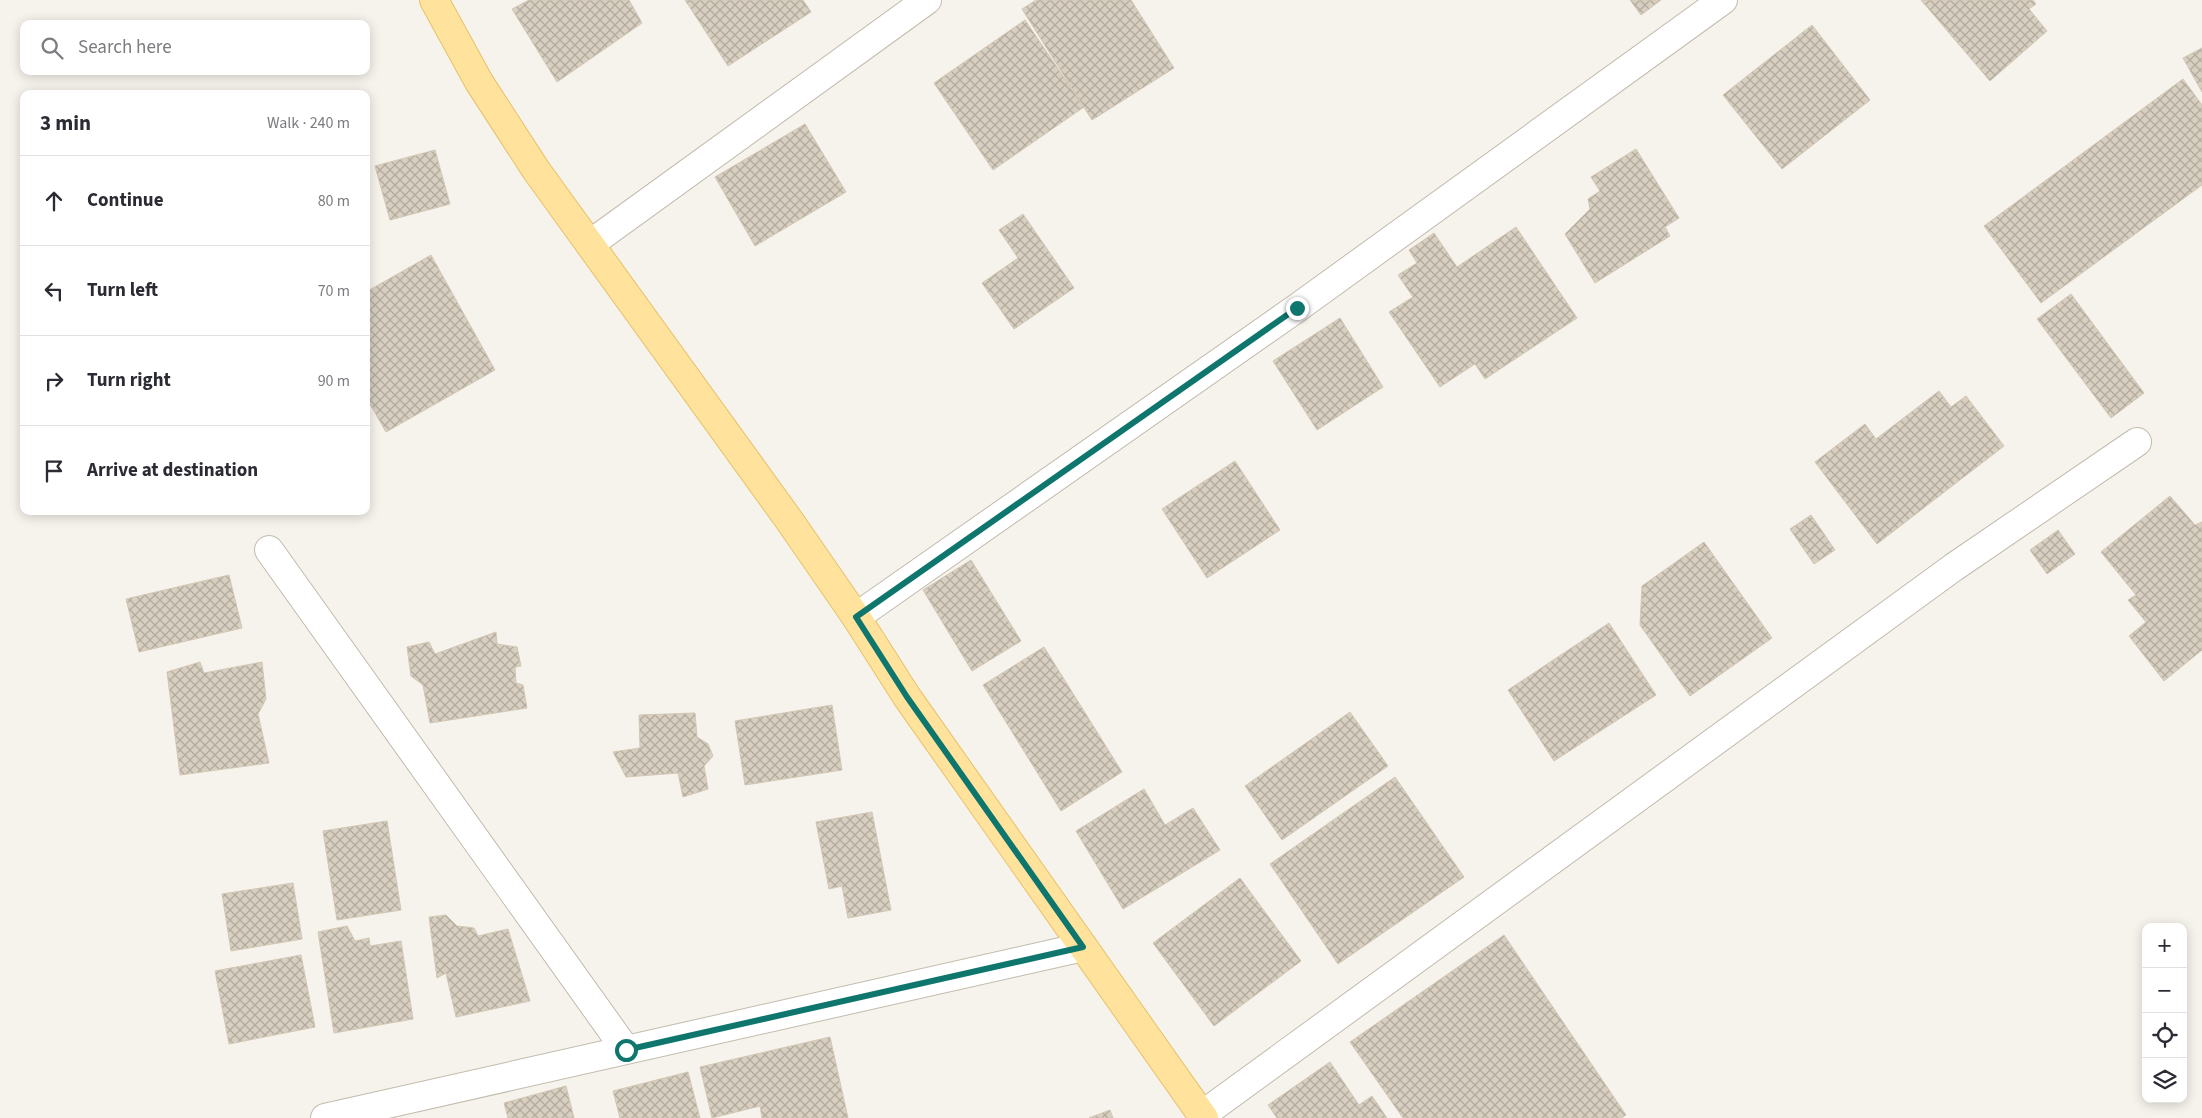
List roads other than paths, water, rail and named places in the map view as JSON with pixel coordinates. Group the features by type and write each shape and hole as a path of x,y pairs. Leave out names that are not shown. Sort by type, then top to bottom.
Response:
{"main road":[{"path":"434,0 479,82 536,170 789,520 856,617 907,697 1203,1117"}],"street":[{"path":"590,244 927,0"},
{"path":"856,617 1297,308 1723,0"},
{"path":"1203,1117 1954,567 2137,442"},
{"path":"269,550 626,1050"},
{"path":"325,1118 1083,947"}]}
